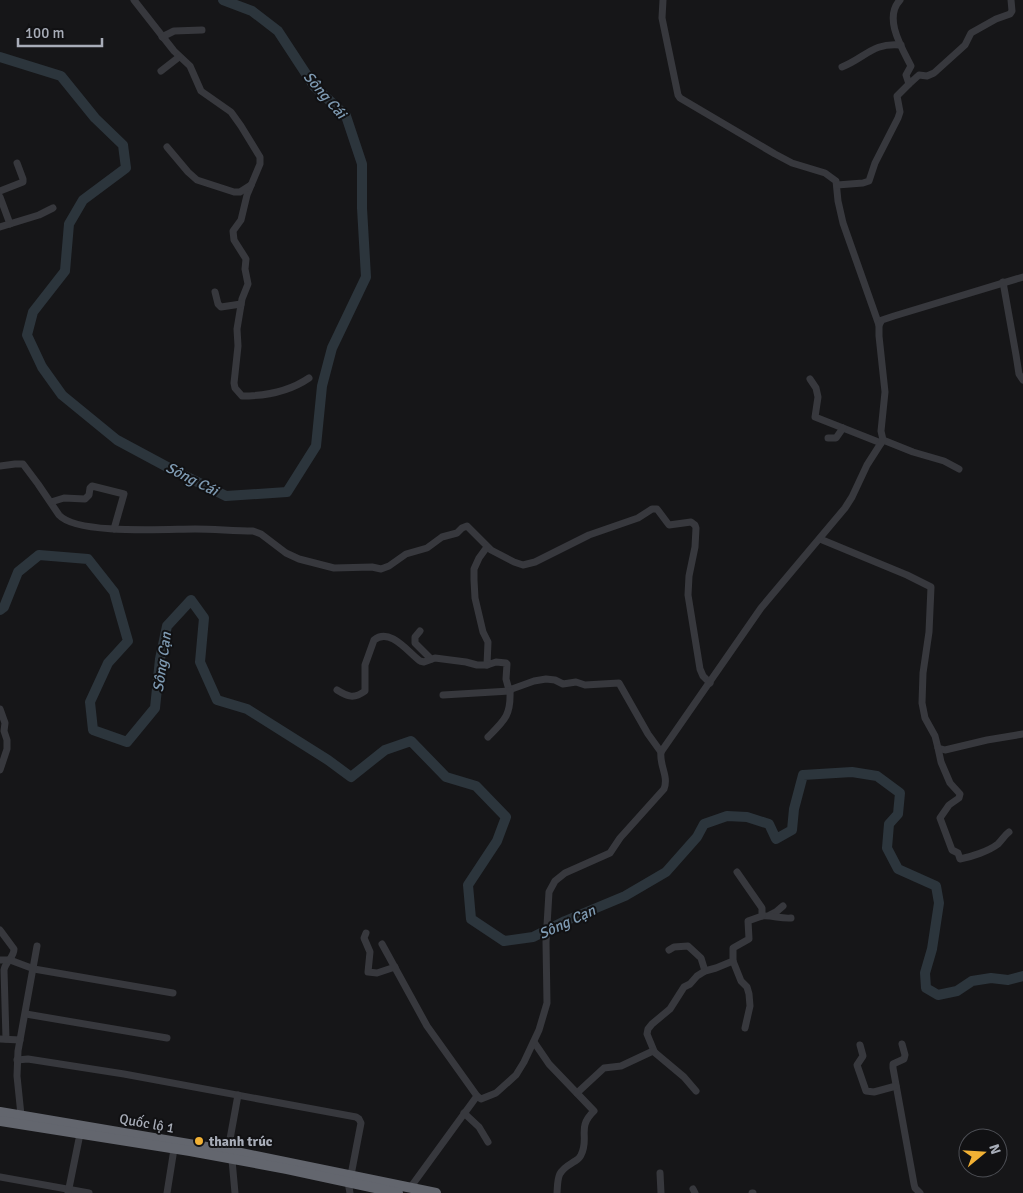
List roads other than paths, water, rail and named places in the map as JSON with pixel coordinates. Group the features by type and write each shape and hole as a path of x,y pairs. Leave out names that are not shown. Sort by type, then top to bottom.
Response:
{"highway":[{"name":"Quốc lộ 1","path":"0,1112 349,1179 436,1193"},
{"name":"Quốc lộ 1","path":"0,1121 174,1149 230,1155"},
{"name":"Quốc lộ 1","path":"349,1179 398,1193"}],"street":[{"path":"134,0 162,37 179,57 190,66 201,91 231,112 260,157 260,164 241,220 233,231 234,240 246,259 245,269 248,287 241,304 237,329 238,346 234,378 235,388 240,396 244,397 288,389 309,378"},
{"path":"660,752 761,608 820,539 852,497 867,465 882,441 881,431 885,392 879,325 843,223 838,201 837,184 832,176 784,158 680,98 662,18 663,0"},
{"path":"900,0 892,16 901,45 911,66 906,76 909,84"},
{"path":"837,184 869,182 875,163 900,112 897,96 919,75 927,76 934,73 965,46 971,33 996,19 1010,14 1012,11 1011,0"},
{"path":"162,37 174,31 202,30"},
{"path":"842,67 875,49 889,44 901,45"},
{"path":"161,71 179,57"},
{"path":"167,148 197,180 234,192 240,192 251,186"},
{"path":"0,191 23,182 17,163"},
{"path":"0,198 10,224"},
{"path":"0,227 39,215 53,208"},
{"path":"879,325 882,320 1023,276"},
{"path":"1003,282 1016,355 1023,380"},
{"path":"215,292 218,304 221,307 241,304"},
{"path":"810,379 816,388 818,397 814,417 913,452 944,460 959,468"},
{"path":"828,438 836,438 842,428"},
{"path":"0,466 23,464 62,519 71,523 114,529 253,531 261,534 286,553 299,559 334,568 372,567 383,569 401,557 427,548 442,537 458,533 467,526 487,547 523,565 535,562 589,535 638,518 654,508 659,510 669,525 693,523 696,528 696,547 689,576 689,602 700,669 703,676 710,683"},
{"path":"51,502 64,498 85,499 89,496 90,488 96,485 124,494 114,529"},
{"path":"820,539 932,587 929,632 923,673 923,711 935,736 941,762 950,783 960,794 959,798 949,805 940,818 952,850 958,853 960,859 976,856 998,844 1009,832"},
{"path":"487,547 474,569 475,598 488,642 487,664"},
{"path":"420,631 415,637 415,642 431,659"},
{"path":"337,690 353,697 359,696 364,691 365,665 374,640 378,637 386,636 424,662 431,659 466,662 477,666 506,662 507,685 510,691 509,712 502,723 488,737"},
{"path":"382,944 427,1026 477,1096 481,1099 491,1096 509,1082 524,1062 545,1013 547,1003 546,942 549,892 555,881 565,873 610,852 620,838 664,789 666,783 660,752 618,683 585,685 576,682 563,684 556,680 546,679 534,681 510,691 443,694"},
{"path":"0,709 5,723 4,732 7,740 7,752 0,770"},
{"path":"938,748 945,750 1023,734"},
{"path":"737,872 762,908 762,916"},
{"path":"745,1028 750,1006 749,994 748,989 741,981 733,961 733,948 749,938 748,921 770,915 783,906"},
{"path":"770,915 791,918"},
{"path":"0,930 14,949 10,960 4,966 3,1039 20,1040"},
{"path":"366,933 364,938 370,952 368,972 377,973 394,967"},
{"path":"669,950 683,945 688,946 701,958 705,971"},
{"path":"21,1115 17,1076 18,1060 37,946"},
{"path":"0,960 10,960 34,969 173,993"},
{"path":"696,1091 684,1077 654,1051 647,1034 648,1029 670,1009 684,987 690,984 697,976 705,971 733,961"},
{"path":"26,1014 167,1038"},
{"path":"534,1042 549,1064 594,1111 587,1117 584,1123 585,1136 582,1153 579,1158 561,1171 558,1176 557,1193"},
{"path":"902,1044 905,1055 904,1059 893,1064 914,1184 920,1193"},
{"path":"860,1045 863,1056 857,1066 866,1091 874,1092 896,1086"},
{"path":"577,1093 604,1068 621,1066 654,1051"},
{"path":"18,1060 28,1059 49,1062 359,1119 361,1123 349,1179 350,1193"},
{"path":"235,1193 230,1155 238,1096"},
{"path":"410,1188 477,1096"},
{"path":"464,1113 479,1128 488,1142"},
{"path":"68,1191 80,1134"},
{"path":"167,1193 174,1149"},
{"path":"660,1173 661,1193"},
{"path":"0,1177 68,1191 89,1193"}],"waterway":[{"name":"Sông Cái","path":"0,57 61,76 95,118 123,145 126,168 83,200 69,224 65,271 33,312 27,335 42,367 62,395 117,440 171,469 226,496 287,492 316,446 322,386 332,348 366,277 362,208 362,164 346,116 314,86 278,31 252,11 223,0"},
{"name":"Sông Cạn","path":"0,610 4,607 18,572 39,555 88,559 114,592 128,641 108,663 90,702 93,730 127,742 155,708 160,659 167,626 191,600 204,618 200,662 217,700 247,709 328,760 351,777 385,750 411,741 446,777 476,786 506,817 497,841 468,885 471,919 504,941 533,937 565,921 625,896 666,872 697,837 704,824 727,816 747,817 769,824 776,839 792,830 794,809 803,775 852,772 877,776 900,793 898,814 889,824 887,848 898,869 936,886 939,903 932,949 925,973 926,988 938,995 957,991 972,981 991,978 1008,980 1023,976"}],"place":[{"name":"thanh trúc","path":"199,1141"}]}
